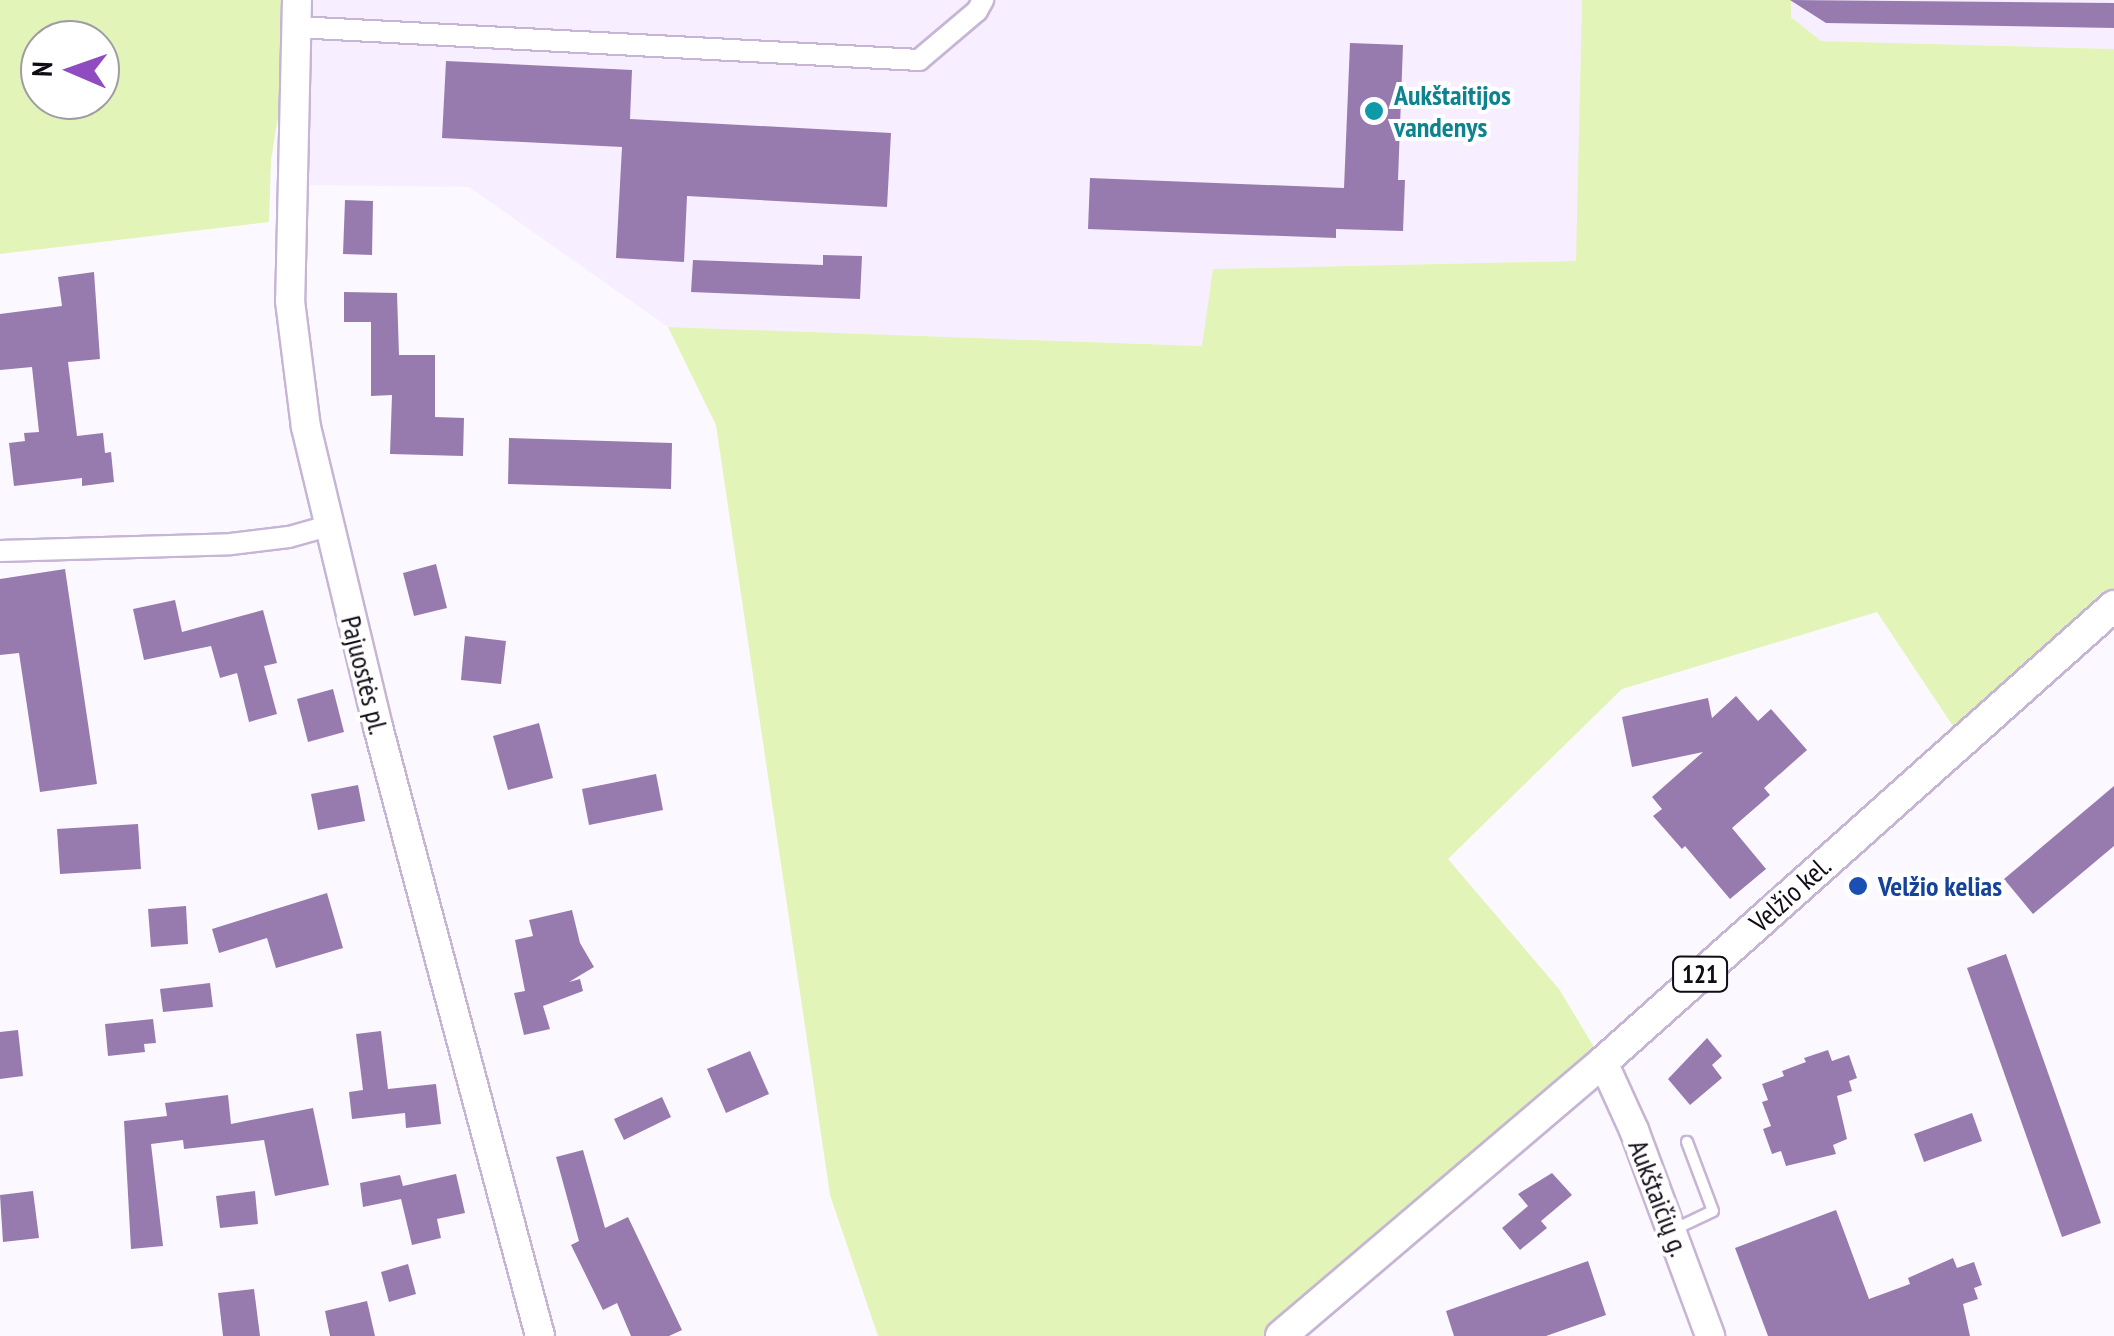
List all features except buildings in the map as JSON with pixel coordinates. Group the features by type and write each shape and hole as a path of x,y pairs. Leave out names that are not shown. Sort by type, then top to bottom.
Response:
{"main road":[{"name":"Pajuostės pl.","path":"297,13 290,301 306,427 328,526 540,1336"},
{"name":"Velžio kel.","path":"1282,1336 1603,1062 2114,606"},
{"name":"Aukštaičių g.","path":"1603,1062 1672,1230 1710,1336"}],"street":[{"path":"297,13 919,60 977,11 983,0"},
{"path":"0,551 231,544 289,537 328,526"}],"lane":[{"path":"1672,1230 1713,1211 1686,1142"}],"shaded area":[{"path":"297,0 1582,0 1577,261 1213,269 1203,346 668,327 469,187 305,185"},
{"path":"1791,0 2114,0 2114,49 1820,41 1791,17"}],"green space":[{"path":"0,0 297,0 271,160 269,222 0,254"},
{"path":"1582,0 1791,0 1791,17 1821,41 2114,49 2114,606 1963,741 1877,612 1622,689 1448,859 1559,989 1603,1062 1264,1336 878,1336 830,1195 716,425 668,327 1202,346 1213,269 1576,261"}],"place":[{"name":"Aukštaitijos vandenys","path":"1374,111"},
{"name":"Velžio kelias","path":"1858,886"}]}
